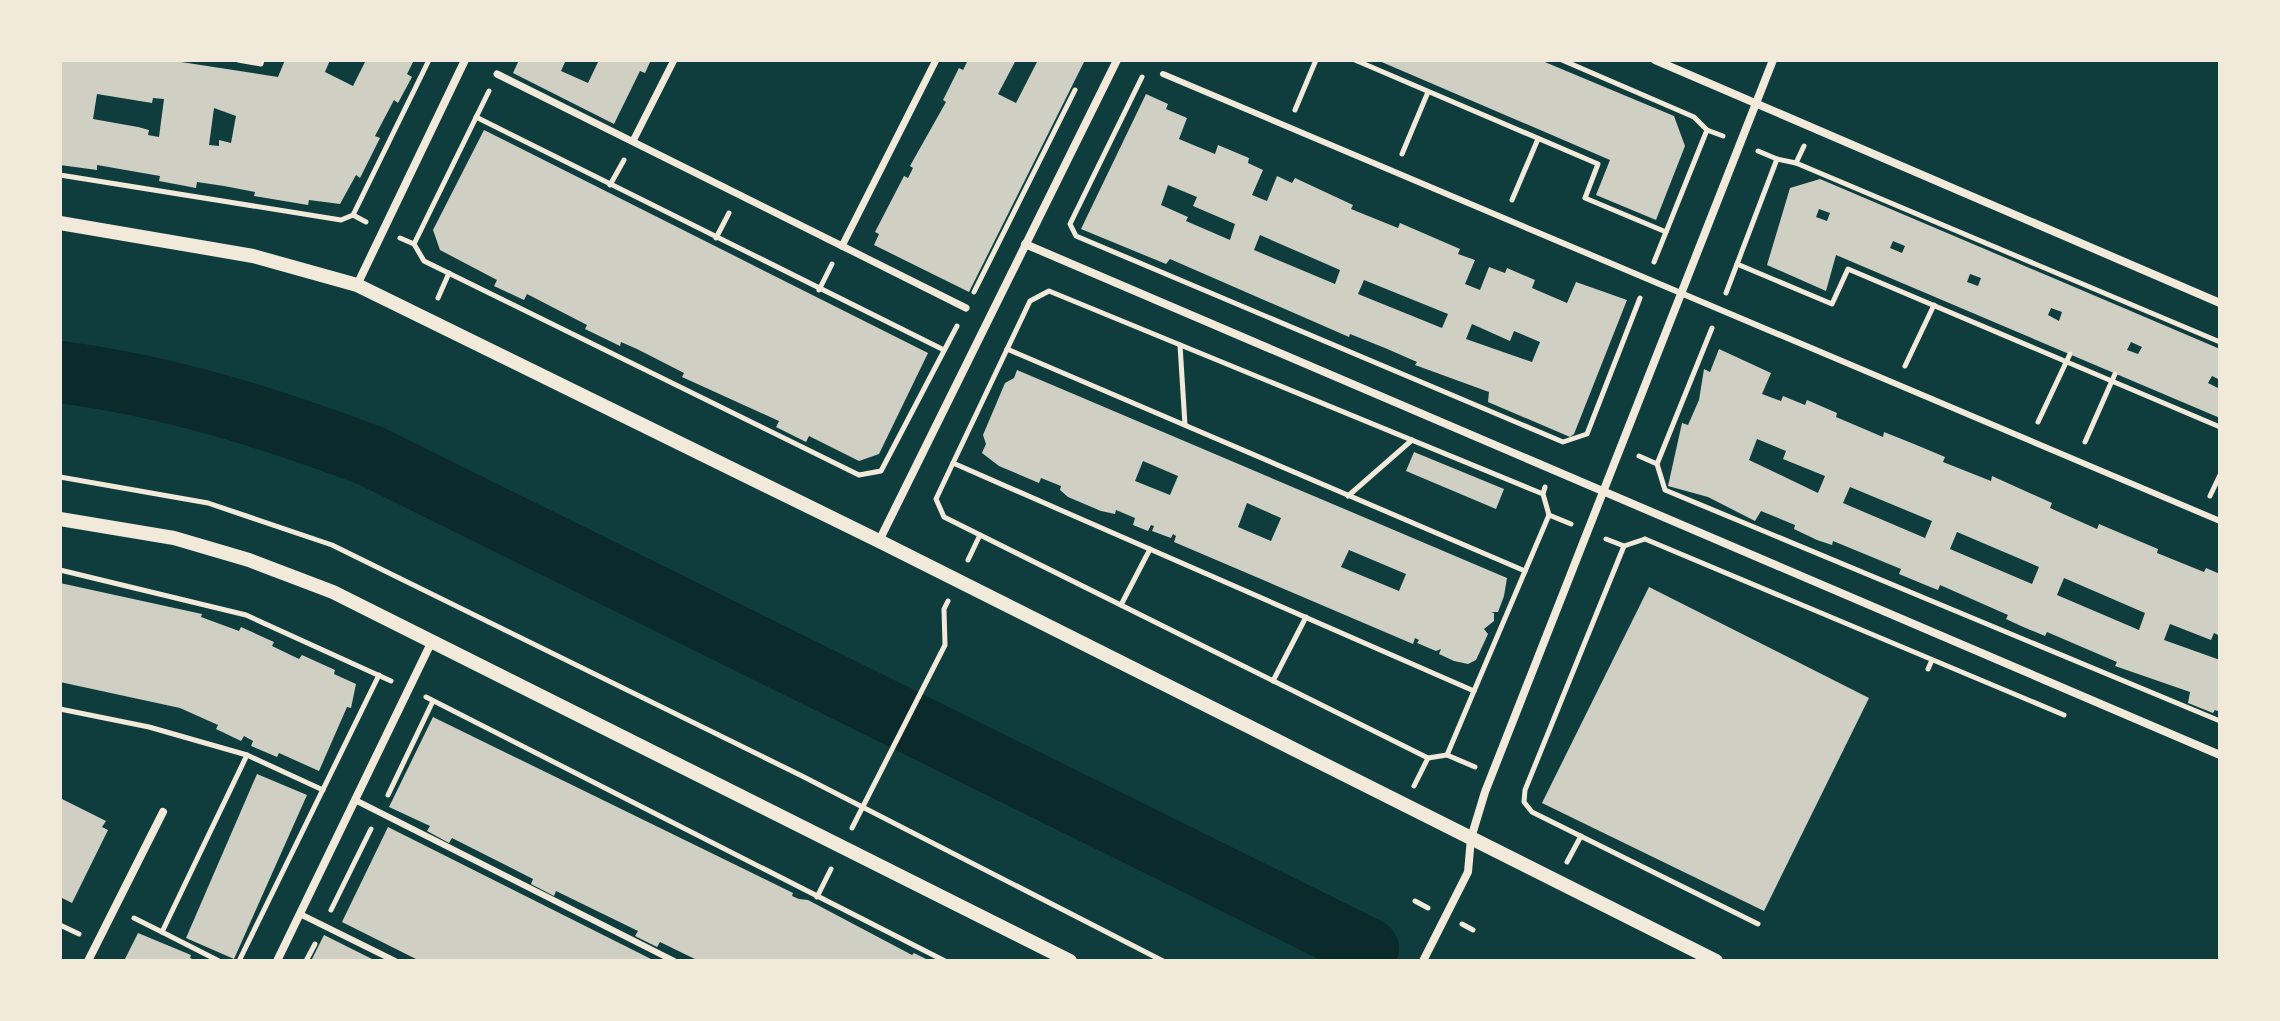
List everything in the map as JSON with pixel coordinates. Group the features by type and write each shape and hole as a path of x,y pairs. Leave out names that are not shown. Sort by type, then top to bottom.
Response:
{"street":[{"path":"357,285 465,60"},
{"path":"633,141 674,60"},
{"path":"842,246 936,60"},
{"path":"879,541 1117,60"},
{"path":"1655,60 2220,303"},
{"path":"1423,961 1468,872 1471,838 1492,774 1773,60"},
{"path":"497,74 966,308"},
{"path":"60,223 253,256 357,285 879,541 1716,961"},
{"path":"1025,244 2220,755"},
{"path":"60,519 174,538 249,560 333,592 1070,961"},
{"path":"277,961 432,641"},
{"path":"88,961 163,812"}],"lane":[{"path":"1163,74 2220,521"},
{"path":"355,800 674,961"},
{"path":"300,914 395,961"}],"path":[{"path":"238,60 261,64 262,60"},
{"path":"60,175 341,220 353,215 429,60"},
{"path":"1287,127 1316,60"},
{"path":"1355,60 1598,164 1585,198 1666,232"},
{"path":"1144,74 1070,224 1076,236 1563,442 1587,434 1707,130 1694,117 1562,60"},
{"path":"497,74 414,244 424,261 859,475 881,471 1076,88"},
{"path":"1395,172 1428,92"},
{"path":"476,117 944,350"},
{"path":"1504,219 1538,139"},
{"path":"2220,342 1796,163 1777,159 1657,464 1665,490 2220,721"},
{"path":"819,290 842,246"},
{"path":"1737,264 1832,304 1848,269 2220,427"},
{"path":"1049,291 1180,345 1543,494 1549,515 1447,755 1428,758 944,517 936,499 1030,301 1049,291"},
{"path":"1897,384 1934,305"},
{"path":"1180,345 1185,425"},
{"path":"1007,349 1525,571"},
{"path":"2029,441 2070,354"},
{"path":"2076,461 2115,374"},
{"path":"1348,496 1412,440"},
{"path":"953,463 1474,691"},
{"path":"60,477 208,503 332,545 815,782 1163,961"},
{"path":"1645,539 2065,716"},
{"path":"1624,546 1525,790 1524,802 1532,812 1758,924"},
{"path":"1121,605 1150,549"},
{"path":"60,570 246,615 389,679"},
{"path":"891,754 945,645 944,609"},
{"path":"1273,681 1306,617"},
{"path":"1928,669 1932,660"},
{"path":"239,961 379,675"},
{"path":"433,701 945,961"},
{"path":"60,709 149,727 247,755 323,790"},
{"path":"162,932 247,755"},
{"path":"126,929 132,917 219,961"}],"building":[{"path":"60,60 168,60 278,77 285,60 330,60 325,72 353,86 366,60 414,60 407,74 412,77 398,103 394,100 375,136 380,138 360,178 356,175 340,204 309,200 308,205 254,196 255,192 224,186 197,182 196,188 159,181 160,176 97,165 97,170 60,165","holes":["97,94 152,103 153,98 164,99 159,137 148,135 149,130 93,119","214,108 236,116 231,143 219,140 219,146 209,145"]},
{"path":"519,60 566,60 561,71 588,83 599,60 651,60 645,73 640,71 614,124 513,73"},
{"path":"968,60 1016,60 998,94 1016,103 1038,60 1085,60 969,292 874,245 879,234 875,232 904,176 908,178 913,168 910,166 946,102 943,100 959,68 963,70"},
{"path":"1377,60 1540,60 1674,116 1685,146 1656,220 1596,195 1610,160"},
{"path":"1146,94 1168,104 1166,109 1187,118 1179,139 1215,154 1218,145 1249,158 1248,163 1263,170 1252,195 1267,201 1277,176 1292,183 1295,178 1353,205 1351,209 1398,228 1400,223 1460,249 1458,254 1475,260 1465,284 1480,290 1489,267 1505,273 1507,268 1535,280 1532,288 1567,303 1576,282 1627,300 1574,434 1570,437 1488,402 1489,392 1415,365 1417,362 1385,348 1350,334 1349,337 1170,259 1166,264 1081,229","holes":["1168,185 1197,197 1193,206 1235,224 1230,240 1186,221 1188,217 1161,205","1260,235 1340,270 1335,284 1254,250","1364,280 1448,314 1442,328 1358,294","1472,324 1510,341 1514,331 1540,342 1532,362 1466,339"]},
{"path":"484,130 928,353 879,454 859,461 809,436 806,442 776,427 779,421 682,377 684,373 637,349 621,342 620,346 585,329 587,325 527,294 524,300 494,286 497,280 440,250 433,230"},
{"path":"1820,179 2220,349 2220,380 2212,376 2208,383 2220,389 2220,418 1836,255 1826,291 1767,265 1790,188","holes":["1819,209 1830,213 1827,221 1816,217","1893,241 1905,246 1902,253 1890,248","1970,274 1981,278 1978,286 1967,282","2051,308 2062,312 2059,321 2048,315","2131,342 2142,347 2138,354 2127,350"]},
{"path":"1719,349 1771,373 1762,394 1781,401 1783,396 1805,405 1807,400 1837,413 1836,417 1883,437 1884,432 1945,457 1943,462 1991,481 1992,476 2052,503 2050,508 2097,529 2099,524 2158,549 2157,553 2204,572 2206,568 2220,574 2220,636 2214,633 2211,640 2170,624 2164,640 2220,660 2220,712 2215,710 2213,713 2188,703 2190,692 2115,666 2117,662 2047,632 2045,636 2021,626 2006,619 2008,615 1940,585 1938,590 1899,574 1901,569 1833,541 1832,545 1817,540 1794,529 1795,525 1761,511 1755,521 1708,497 1668,486 1682,423 1688,425 1699,400 1704,369 1710,372","holes":["1757,439 1786,451 1783,459 1825,476 1818,493 1749,460","1850,487 1932,521 1925,538 1843,503","1957,532 2039,567 2032,584 1950,549","2064,578 2145,613 2139,630 2057,595"]},
{"path":"1017,370 1507,578 1498,612 1491,612 1494,613 1494,621 1484,629 1488,634 1476,660 1468,664 1454,661 1439,654 1441,649 1436,651 1417,643 1419,640 1415,638 1413,644 1174,542 1176,536 1173,534 1171,538 1152,531 1154,526 1151,525 1148,531 1133,525 1135,518 1116,510 1115,514 1101,511 1068,497 1060,490 1061,486 1041,478 1039,483 999,466 982,453 986,444 983,435 1005,383 1014,378","holes":["1143,461 1178,476 1170,495 1135,481","1247,503 1281,518 1271,541 1238,527","1349,550 1406,574 1399,591 1341,567"]},
{"path":"1414,452 1504,489 1496,509 1406,471"},
{"path":"60,583 202,614 201,617 239,631 241,627 274,642 272,646 299,659 302,655 356,684 351,708 347,707 319,771 279,753 277,757 251,746 253,741 244,736 241,741 216,729 218,725 180,708 60,682"},
{"path":"1649,587 1869,698 1764,911 1542,803"},
{"path":"433,717 793,893 792,896 808,900 912,955 914,953 930,961 699,961 660,942 657,947 635,936 638,931 556,891 554,896 531,884 533,879 452,838 449,843 427,831 430,826 389,807"},
{"path":"257,774 307,795 234,959 186,938"},
{"path":"60,798 106,821 102,827 108,830 72,903 60,897"},
{"path":"388,827 655,961 420,961 342,922"},
{"path":"138,933 191,955 190,958 197,961 124,961"},
{"path":"324,935 376,961 311,961"}],"waterway":[{"path":"60,372 140,386 218,405 371,456 1368,949"}]}
